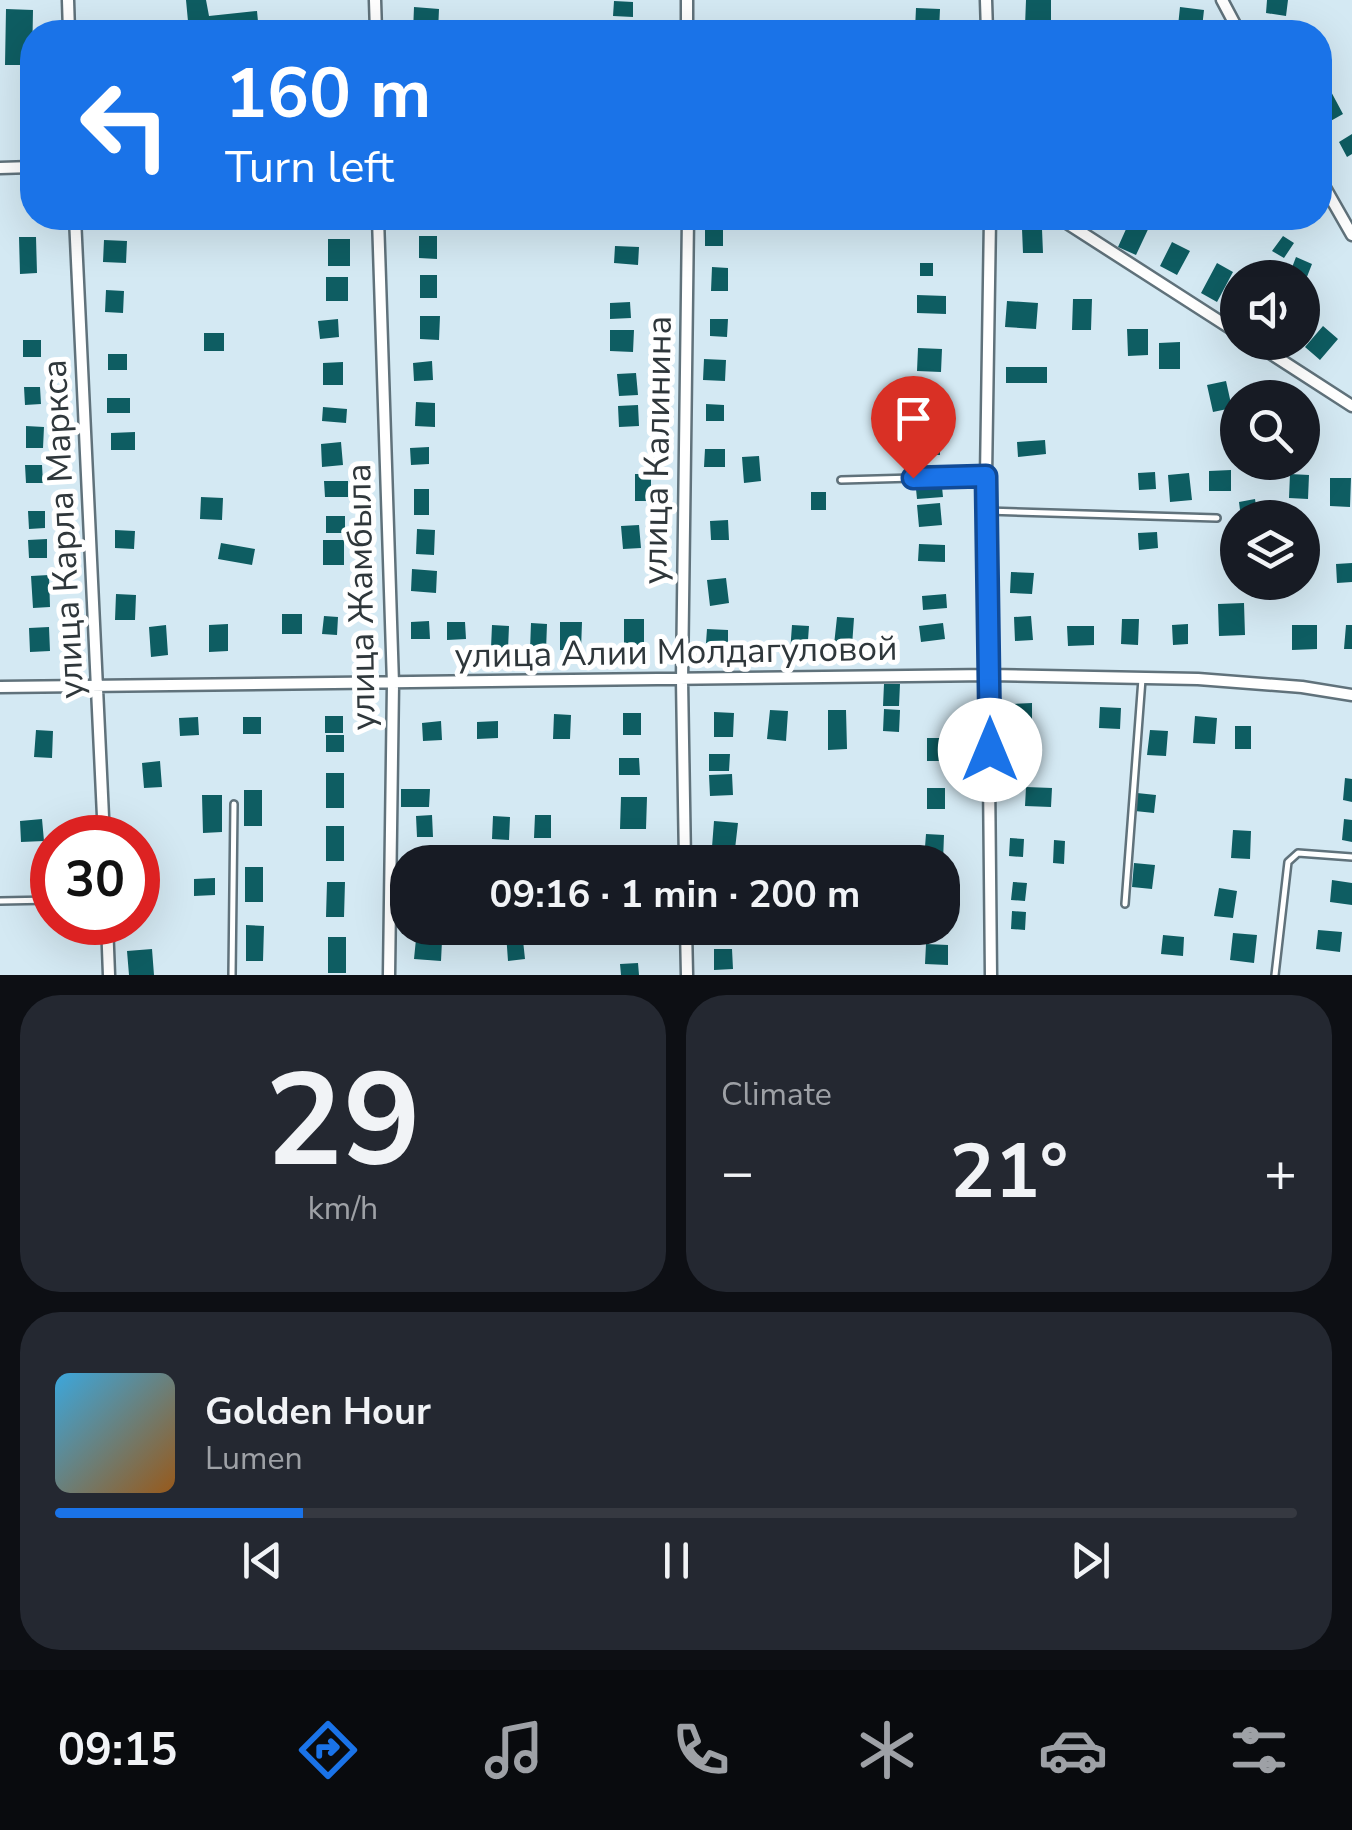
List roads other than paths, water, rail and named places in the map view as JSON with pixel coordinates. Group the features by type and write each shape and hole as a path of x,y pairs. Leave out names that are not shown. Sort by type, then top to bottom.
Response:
{"street":[{"path":"1332,200 1352,235"},
{"name":"улица Карла Маркса","path":"76,230 103,815"},
{"name":"улица Жамбыла","path":"378,230 393,684 389,975"},
{"name":"улица Калинина","path":"685,845 682,680 688,230"},
{"path":"990,230 986,476 991,975"},
{"path":"1078,230 1220,321"},
{"path":"1281,360 1352,406"},
{"name":"улица Алии Молдагуловой","path":"0,687 990,675 1285,686 1352,695"},
{"path":"108,945 109,975"},
{"path":"686,945 687,975"}],"lane":[{"path":"841,480 986,476"},
{"path":"987,511 1217,518"},
{"path":"1126,904 1142,679"},
{"path":"232,975 234,804"},
{"path":"1275,975 1288,862 1298,853 1352,856"},
{"path":"0,901 30,900"}]}
